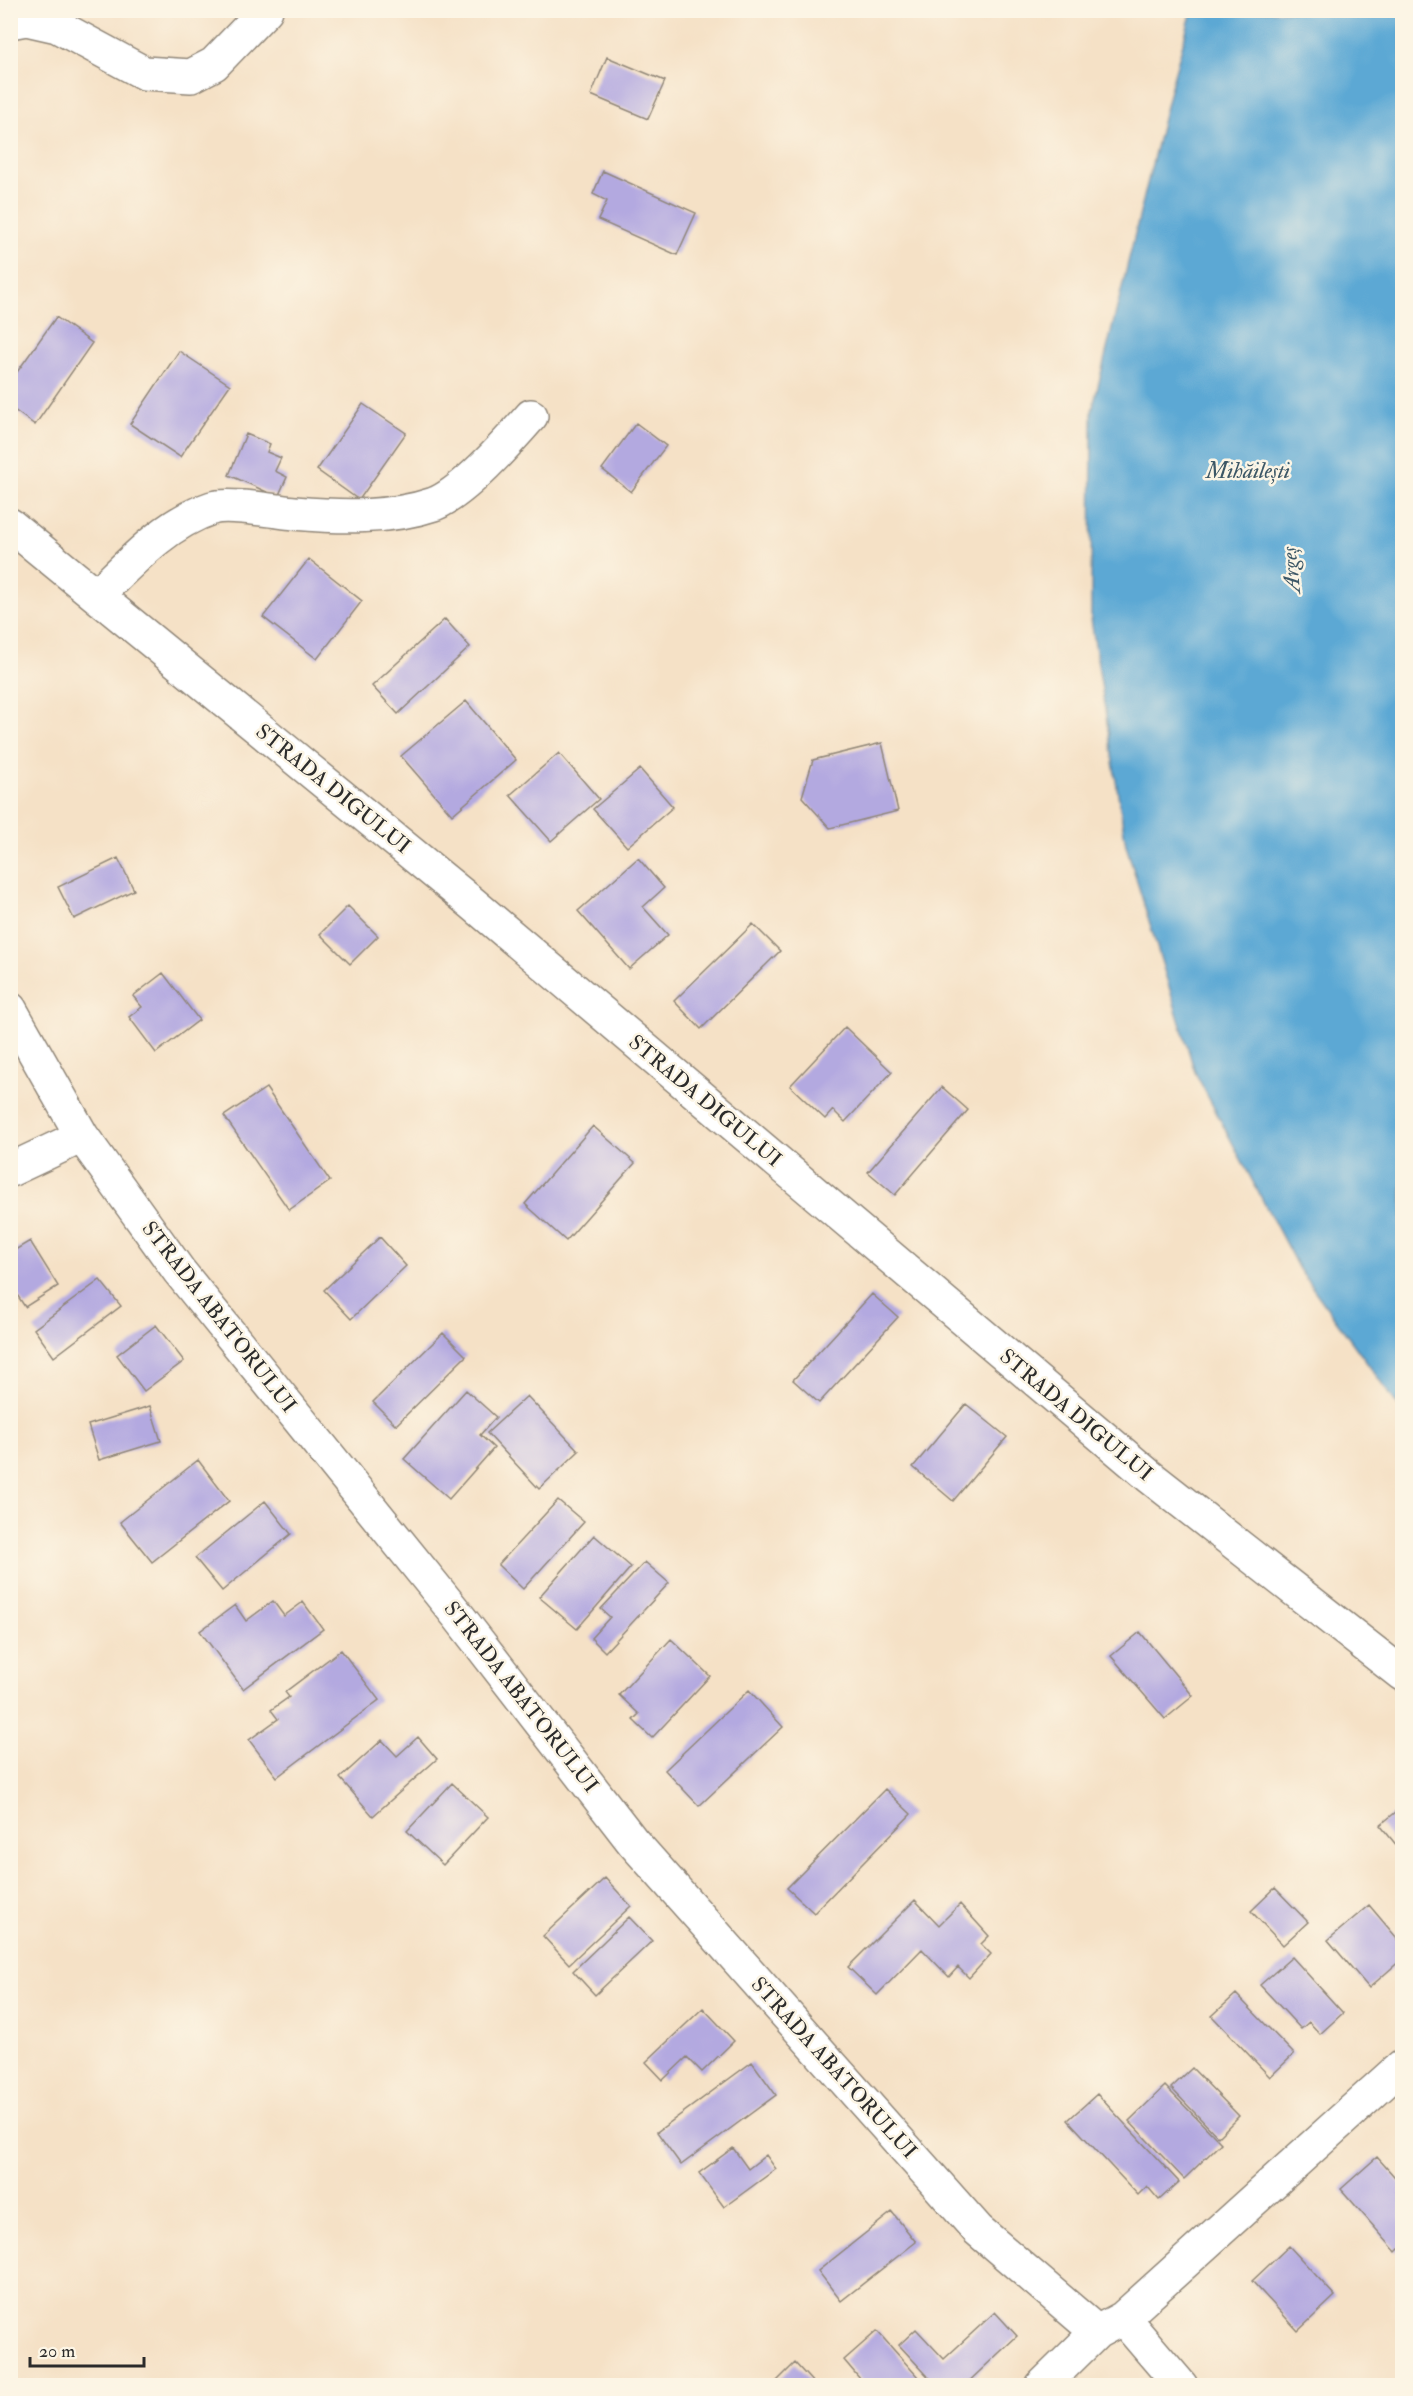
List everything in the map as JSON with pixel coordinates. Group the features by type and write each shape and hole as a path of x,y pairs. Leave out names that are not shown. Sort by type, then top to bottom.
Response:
{"street":[{"path":"10,22 26,19 57,26 144,73 191,76 214,64 266,10"},
{"path":"97,595 158,539 181,522 214,507 338,517 397,512 435,503 490,460 531,416"},
{"name":"STRADA DIGULUI","path":"10,525 481,911 1149,1476 1402,1674"},
{"name":"STRADA ABATORULUI","path":"10,1009 82,1137 179,1270 459,1617 633,1842 978,2230 1110,2325 1181,2385"},
{"path":"10,1170 82,1137"},
{"path":"1042,2385 1402,2066"}],"water":[{"name":"Mihăilești","path":"1192,11 1402,11 1402,1411 1299,1269 1195,1072 1126,845 1091,619 1092,411 1170,90"}],"building":[{"path":"607,57 665,81 648,119 591,95"},
{"path":"603,171 696,213 677,255 598,220 607,201 593,194"},
{"path":"56,317 92,343 35,425 10,407 10,382"},
{"path":"179,351 230,385 180,457 130,424"},
{"path":"363,404 406,433 359,500 317,470"},
{"path":"636,423 666,446 631,492 602,469"},
{"path":"246,434 270,444 267,452 281,458 275,471 287,477 278,497 229,475"},
{"path":"309,559 362,601 317,659 263,617"},
{"path":"445,619 470,647 398,714 372,686"},
{"path":"466,701 516,760 452,815 401,756"},
{"path":"882,743 898,811 830,828 802,797 813,760"},
{"path":"559,753 599,799 551,841 510,795"},
{"path":"640,769 673,807 627,847 593,809"},
{"path":"118,858 134,890 74,919 58,887"},
{"path":"638,858 664,888 643,907 668,935 629,969 578,911"},
{"path":"348,906 378,936 350,964 320,934"},
{"path":"753,924 780,951 701,1029 674,1001"},
{"path":"163,973 199,1020 156,1053 129,1017 142,1007 133,996"},
{"path":"845,1027 892,1072 845,1122 833,1110 825,1119 790,1086"},
{"path":"942,1087 968,1110 895,1195 868,1172"},
{"path":"266,1088 330,1181 289,1210 224,1116"},
{"path":"593,1126 635,1163 566,1241 525,1204"},
{"path":"380,1237 406,1266 351,1319 324,1290"},
{"path":"30,1241 58,1286 25,1307 10,1284 10,1253"},
{"path":"100,1280 121,1306 54,1357 34,1329"},
{"path":"872,1294 898,1317 819,1403 793,1380"},
{"path":"156,1325 184,1361 144,1391 117,1355"},
{"path":"443,1333 466,1356 396,1425 373,1402"},
{"path":"466,1390 496,1417 480,1435 494,1448 449,1499 404,1459"},
{"path":"527,1396 579,1451 539,1489 487,1433"},
{"path":"966,1404 1007,1437 953,1501 913,1467"},
{"path":"150,1406 161,1441 99,1460 88,1425"},
{"path":"198,1460 229,1501 152,1562 120,1522"},
{"path":"558,1500 584,1522 523,1589 498,1565"},
{"path":"265,1501 291,1534 222,1591 195,1558"},
{"path":"594,1535 631,1567 577,1629 539,1597"},
{"path":"645,1562 669,1583 605,1652 591,1638 610,1617 601,1609"},
{"path":"273,1601 284,1616 303,1602 323,1629 243,1689 200,1631 235,1605 246,1621"},
{"path":"1140,1632 1193,1696 1165,1719 1111,1656"},
{"path":"671,1639 710,1676 652,1738 633,1720 639,1714 619,1695"},
{"path":"341,1650 379,1700 277,1777 249,1740 278,1719 271,1710 289,1697 285,1692"},
{"path":"749,1690 783,1727 699,1806 665,1770"},
{"path":"418,1737 437,1759 373,1816 340,1778 382,1740 397,1756"},
{"path":"452,1783 488,1817 443,1865 407,1831"},
{"path":"885,1789 911,1814 814,1913 787,1888"},
{"path":"1402,1807 1402,1852 1380,1825"},
{"path":"605,1878 631,1906 569,1964 543,1936"},
{"path":"1275,1888 1308,1922 1283,1945 1251,1911"},
{"path":"915,1900 939,1925 960,1904 989,1936 981,1944 991,1954 969,1978 958,1967 949,1977 922,1949 877,1995 848,1967"},
{"path":"1369,1905 1402,1944 1402,1959 1369,1988 1328,1940"},
{"path":"629,1917 652,1941 595,1995 573,1971"},
{"path":"1292,1957 1343,2013 1320,2034 1309,2022 1301,2029 1260,1985"},
{"path":"1236,1994 1294,2054 1270,2077 1212,2016"},
{"path":"703,2008 734,2041 702,2072 687,2057 663,2080 646,2062"},
{"path":"752,2062 776,2095 681,2165 657,2132"},
{"path":"1192,2068 1239,2116 1218,2137 1171,2088"},
{"path":"1165,2086 1221,2143 1184,2179 1129,2121"},
{"path":"1097,2094 1179,2182 1159,2200 1147,2186 1138,2195 1068,2120"},
{"path":"733,2148 748,2169 766,2155 776,2169 724,2207 699,2173"},
{"path":"1377,2157 1402,2185 1402,2246 1396,2252 1341,2189"},
{"path":"892,2212 916,2242 841,2301 818,2271"},
{"path":"1289,2246 1335,2296 1298,2331 1252,2281"},
{"path":"995,2312 1017,2336 964,2386 937,2386 899,2345 916,2329 944,2359"},
{"path":"877,2331 926,2386 866,2386 844,2360"},
{"path":"795,2363 816,2386 772,2386"}],"water label":[{"name":"Argeș","path":"1291,570"}]}
